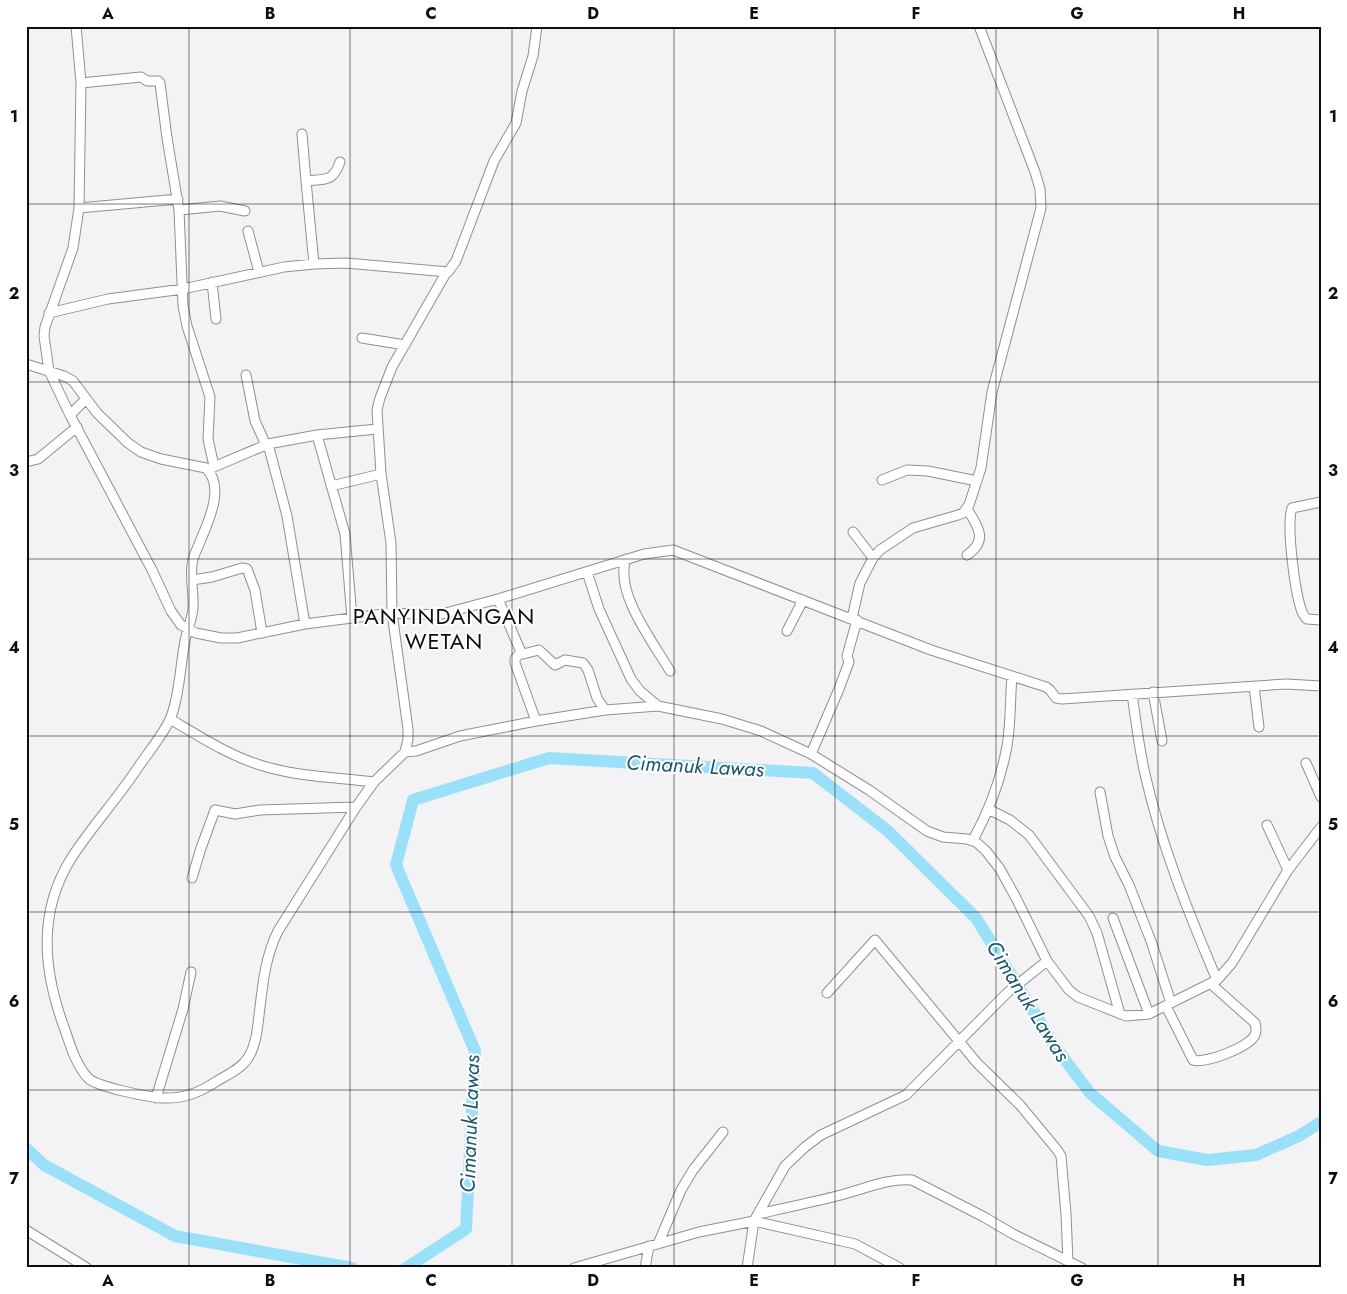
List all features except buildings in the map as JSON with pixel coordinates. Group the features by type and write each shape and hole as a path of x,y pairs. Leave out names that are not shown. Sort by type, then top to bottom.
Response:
{"street":[{"path":"76,26 81,83 79,208 73,248 45,327 45,370 78,427 152,570 171,611 187,635"},
{"path":"81,83 139,77 143,77 147,81 160,82 167,138 178,199 183,306 187,326 209,394 208,439 215,493 208,523 192,566 193,608 178,690 170,719 135,773 71,859 51,901 47,931 50,970 56,1005 70,1044 89,1080 119,1090 156,1098 171,1098 188,1096 211,1086 239,1067 247,1059 257,1028 263,984 273,942 311,878 374,782 405,752 408,729 392,613 391,543 381,474 377,410 392,367 446,273 450,271 456,261 494,161 516,123 522,91 533,56 537,26"},
{"path":"811,754 840,689 849,662 848,656 860,583 873,558 891,542 914,528 958,515 967,510 977,481 985,447 992,392 1041,208 1040,189 1035,172 979,26"},
{"path":"302,134 314,264"},
{"path":"306,181 332,178 340,162"},
{"path":"79,208 178,199"},
{"path":"179,210 220,206 245,211"},
{"path":"248,231 259,272"},
{"path":"49,313 108,299 183,289 284,267 346,263 446,273"},
{"path":"212,282 216,319"},
{"path":"362,338 405,345"},
{"path":"26,364 73,381 98,413 128,443 141,452 161,459 211,468 267,444 317,435 377,429"},
{"path":"246,375 255,421 267,444 287,516 305,624"},
{"path":"70,415 86,399"},
{"path":"26,462 38,459 78,427"},
{"path":"317,435 345,534 352,618"},
{"path":"882,480 907,470 977,481"},
{"path":"331,486 381,474"},
{"path":"1321,502 1292,508 1290,522 1293,564 1301,610 1307,619 1321,620"},
{"path":"967,510 976,524 980,537 976,549 968,555"},
{"path":"853,532 873,558"},
{"path":"187,635 196,634 221,638 237,638 305,624 392,613 438,615 498,599 626,559 658,551 677,551 931,650 1046,687 1054,697 1058,698 1286,684 1321,686"},
{"path":"626,559 622,572 628,596 670,671"},
{"path":"192,580 212,577 242,568 247,569 255,590 262,633"},
{"path":"587,572 599,610 628,672 637,687 658,706"},
{"path":"498,599 521,652"},
{"path":"787,631 803,600"},
{"path":"521,652 523,654 539,650 555,665 565,660 583,663 588,670 597,698 605,710"},
{"path":"521,652 515,659 515,663 536,720"},
{"path":"973,840 988,808 1000,775 1007,746 1012,676"},
{"path":"1254,686 1259,727"},
{"path":"1153,692 1162,741"},
{"path":"1100,792 1104,818 1115,857 1151,941 1169,1005 1193,1060 1206,1060 1246,1044 1254,1036 1255,1023 1214,982 1153,804 1141,753 1132,694"},
{"path":"405,752 416,751 460,736 536,720 605,710 658,706 722,719 761,731 811,754 869,790 926,831 947,837 973,840 986,851 1000,869 1047,961 1065,985 1078,997 1120,1014 1134,1016 1149,1014 1214,982 1232,963 1288,870 1321,827"},
{"path":"170,719 217,746 261,765 309,776 374,782"},
{"path":"1306,763 1321,797"},
{"path":"192,878 215,810 235,814 260,810 356,808"},
{"path":"988,808 1010,820 1029,835 1089,916 1097,933 1120,1014"},
{"path":"1267,826 1288,870"},
{"path":"1113,918 1149,1014"},
{"path":"828,993 874,940 980,1066 1020,1105 1061,1156 1068,1262"},
{"path":"747,1268 756,1218 785,1166 821,1135 906,1094 1008,992 1047,961"},
{"path":"156,1098 183,1009 191,972"},
{"path":"645,1268 653,1245 681,1190 693,1170 723,1132"},
{"path":"574,1268 867,1187 900,1180 910,1180 1082,1268"},
{"path":"756,1218 864,1247 900,1268"},
{"path":"26,1230 86,1268"}],"waterway":[{"name":"Cimanuk Lawas","path":"406,1268 466,1229 475,1051 396,865 413,800 549,758 813,773 888,831 976,918 1056,1048 1090,1093 1158,1151 1207,1160 1256,1155 1299,1136 1321,1122"},
{"name":"Cimanuk Lawas","path":"26,1148 44,1165 175,1236 352,1268"}],"district":[{"name":"PANYINDANGAN WETAN","path":"444,628"}]}
